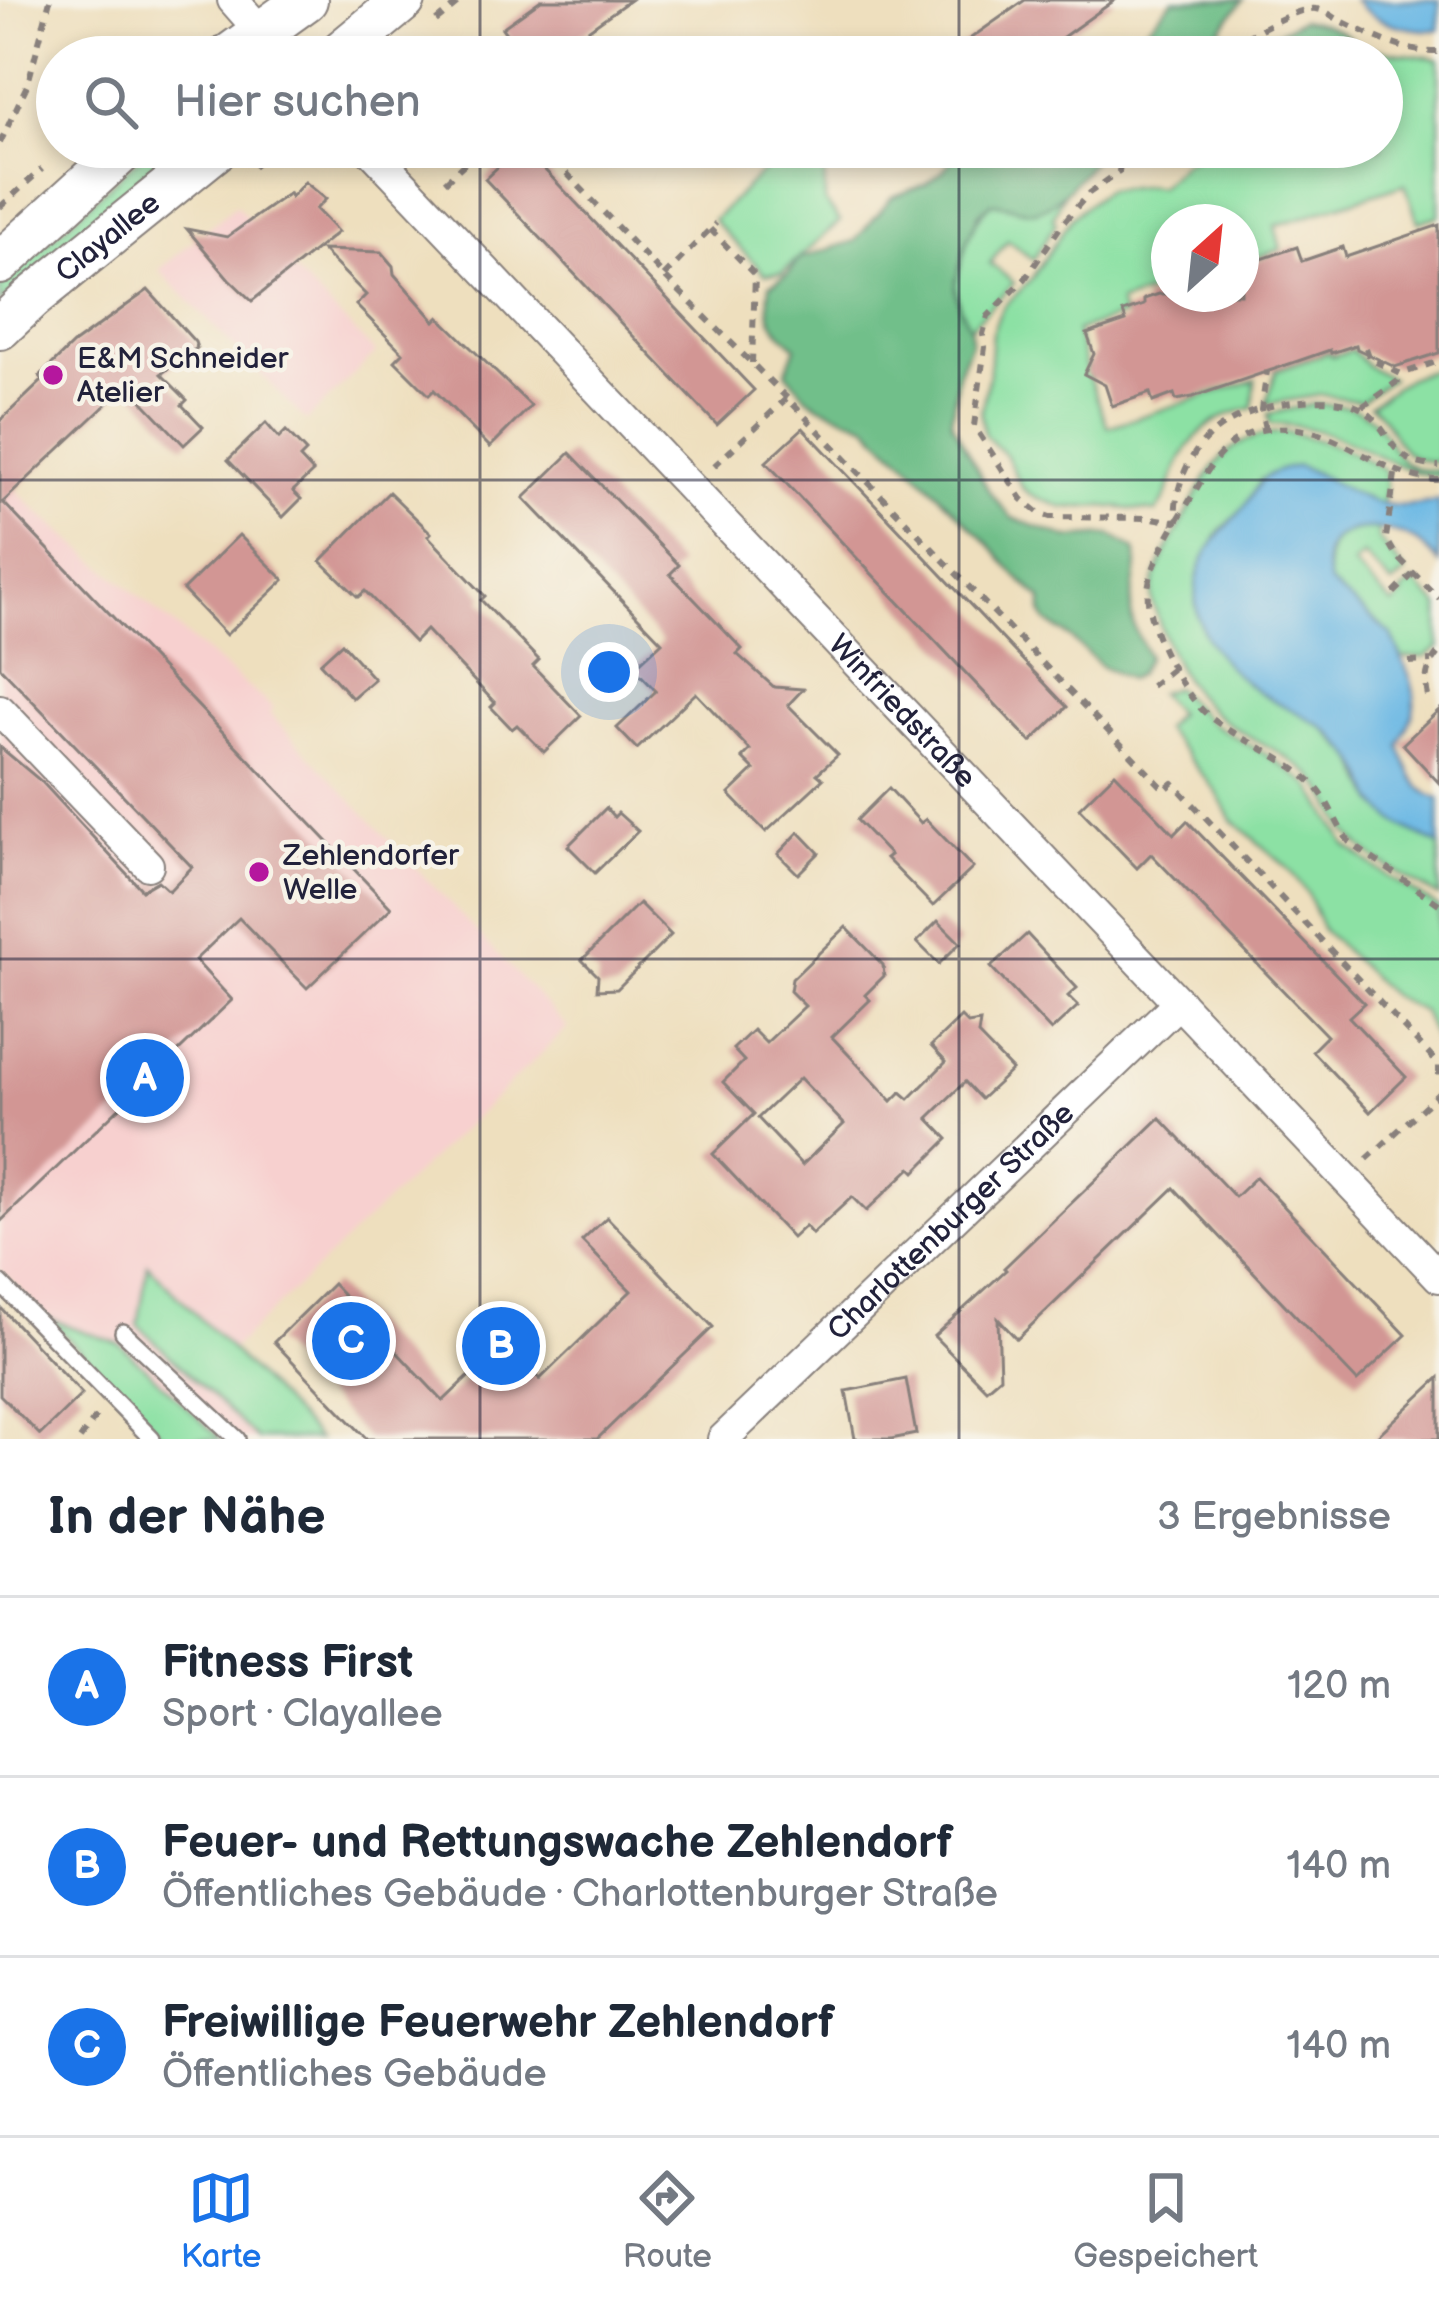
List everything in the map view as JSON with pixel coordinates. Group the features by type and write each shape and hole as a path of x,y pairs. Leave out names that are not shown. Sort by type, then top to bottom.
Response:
{"main road":[{"path":"242,36 305,0"},
{"path":"360,36 404,0"},
{"name":"Clayallee","path":"0,263 104,168"},
{"name":"Clayallee","path":"0,328 185,168"}],"street":[{"name":"Winfriedstraße","path":"388,168 1439,1277"},
{"path":"0,710 148,865"},
{"name":"Charlottenburger Straße","path":"723,1439 1179,1002"}],"lane":[{"path":"0,1282 152,1439"},
{"path":"123,1332 237,1439"}],"path":[{"path":"40,36 50,0"},
{"path":"1250,36 1294,12 1312,8 1373,36"},
{"path":"1403,48 1439,52"},
{"path":"0,143 36,52"},
{"path":"445,183 460,168"},
{"path":"562,168 1165,790 1173,783 1438,1065 1439,1080"},
{"path":"1119,168 1089,193 1025,279 988,316 974,426 1022,499 1039,513 1176,522"},
{"path":"664,276 713,226 755,275 752,363"},
{"path":"1366,349 1370,359 1401,374 1439,364"},
{"path":"1265,429 1261,410 1268,371"},
{"path":"1362,407 1401,374"},
{"path":"713,467 788,398"},
{"path":"1176,522 1178,490 1202,443 1216,430 1261,410 1322,398 1362,407 1404,458 1439,466"},
{"path":"1439,480 1395,472 1324,435 1265,429 1238,439 1212,461 1176,522 1152,574 1147,599 1172,669 1212,719 1309,780 1321,791 1350,843 1439,904"},
{"path":"1395,472 1386,538 1395,554 1439,599"},
{"path":"1394,592 1413,574"},
{"path":"1428,696 1425,682 1439,652"},
{"path":"1408,662 1431,661"},
{"path":"1151,686 1172,669"},
{"path":"1366,1161 1439,1093"}],"shaded area":[{"path":"236,205 376,353 306,421 159,270"},
{"path":"0,473 39,513 273,708 269,713 568,1028 232,1349 318,1439 166,1439 0,1269"}],"green space":[{"path":"1173,0 1243,0 1213,36 1112,36 1142,33"},
{"path":"1301,20 1346,36 1269,36"},
{"path":"1403,53 1439,59 1439,216 1418,222 1405,184 1275,226 1281,249 1259,257 1259,204 1151,204 1151,293 1119,303 1123,316 1076,331 1108,427 1255,380 1253,408 1227,415 1197,437 1156,512 1103,506 1064,508 1022,488 1006,456 984,434 981,413 992,333 1004,306 1030,281 1072,217 1105,190 1159,187 1178,168 1403,168"},
{"path":"128,168 162,168 0,303 0,287"},
{"path":"766,168 824,168 825,202 840,221 782,273 765,274 713,220"},
{"path":"945,168 1086,168 1040,210 992,203 979,214 956,280 971,342 958,374 951,421 990,493 1012,518 1068,538 1111,535 1135,550 1131,616 1148,657 1129,679 1102,667 1047,622 1042,599 868,425 820,406 786,372 796,347 772,320 770,285 788,274 800,258 855,241 892,197"},
{"path":"1066,189 1053,218 1056,223 1033,260 1008,240 990,263 1014,283 970,327 957,301 955,280 978,220 992,203 1039,209"},
{"path":"1352,350 1366,365 1391,379 1361,401 1322,395 1266,404 1276,371 1329,352 1332,356"},
{"path":"1439,371 1439,462 1404,450 1370,405 1408,378"},
{"path":"1314,404 1346,406 1364,413 1400,458 1422,469 1439,470 1439,476 1422,474 1324,433 1270,424 1268,414"},
{"path":"1285,432 1336,446 1384,470 1382,505 1336,486 1260,479 1251,500 1218,534 1198,576 1246,683 1315,719 1355,759 1375,802 1392,819 1439,845 1439,897 1358,844 1310,774 1224,721 1200,700 1167,646 1153,604 1161,564 1217,464 1252,438"},
{"path":"1378,530 1378,539 1406,573 1392,585 1363,555 1353,565 1393,605 1414,582 1439,606 1439,648 1426,657 1402,658 1390,634 1328,583 1332,543 1345,533"},
{"path":"1174,687 1209,722 1311,786 1347,846 1439,908 1439,1049 1423,1012 1389,994 1323,930 1307,893 1287,867 1232,820 1216,791 1163,728 1177,714 1158,693"},
{"path":"148,1265 318,1439 257,1439 138,1325"},
{"path":"49,1319 120,1344 221,1439 166,1439"}],"water":[{"path":"1354,0 1439,0 1439,30 1393,24"},
{"path":"1298,466 1380,503 1397,506 1439,500 1439,563 1406,536 1369,529 1338,537 1330,544 1325,561 1329,583 1391,634 1411,680 1413,714 1400,746 1418,785 1439,799 1439,845 1384,812 1361,768 1339,741 1314,721 1248,684 1212,647 1202,627 1196,585 1214,542 1263,479"}],"building":[{"path":"541,0 630,0 579,36 508,36 502,28"},
{"path":"1025,0 1115,0 1064,36 974,36"},
{"path":"497,168 543,168 754,390 717,425 485,179"},
{"path":"305,182 326,199 316,209 338,232 252,301 187,229 227,237 289,193 291,197"},
{"path":"1439,225 1439,353 1395,367 1356,345 1193,397 1176,400 1174,394 1153,402 1150,393 1112,406 1105,385 1084,374 1094,354 1087,334 1126,321 1123,312 1144,305 1144,299 1151,297 1151,312 1259,312 1259,260 1297,247 1302,261 1343,247 1346,257"},
{"path":"322,250 381,252 435,321 439,317 531,406 490,447 434,390 429,395 395,361 403,353 356,305 366,295"},
{"name":"Zehlendorfer Welle","path":"148,290 195,342 197,348 161,374 187,400 182,405 203,427 184,445 127,385 3,502 391,908 307,988 239,918 195,960 232,1000 0,1222 0,747 42,782 142,890 158,881 169,891 192,867 0,667 0,421 73,344"},
{"path":"266,423 279,438 286,431 306,452 300,458 313,472 293,491 301,499 283,517 228,460"},
{"path":"803,428 1067,707 1031,742 766,462"},
{"path":"570,453 679,565 670,574 742,649 737,654 774,687 803,689 788,705 838,755 817,774 823,779 766,832 729,794 754,770 742,758 750,750 696,693 637,749 617,728 656,691 634,668 662,642 524,498"},
{"path":"389,492 485,596 481,600 539,660 533,666 581,716 544,752 517,725 512,729 491,707 495,703 426,630 414,642 365,591 358,597 321,561"},
{"path":"239,535 284,580 226,635 183,590"},
{"path":"342,643 374,679 352,698 320,663"},
{"path":"1439,710 1439,783 1403,744"},
{"path":"1115,773 1174,834 1187,821 1364,1003 1349,1017 1406,1077 1370,1112 1312,1051 1327,1036 1151,854 1137,868 1079,808"},
{"path":"889,788 973,868 933,906 857,820"},
{"path":"606,808 638,831 595,873 568,846"},
{"path":"799,832 819,853 798,874 778,854"},
{"path":"639,903 671,935 617,989 597,990 598,976 582,960"},
{"path":"938,921 960,943 939,964 917,942"},
{"path":"846,927 883,965 884,976 865,995 870,1000 832,1037 892,1101 901,1092 909,1099 946,1062 931,1046 961,1017 968,1024 980,1022 978,1035 1012,1070 981,1099 965,1082 928,1118 948,1139 866,1211 852,1197 812,1234 805,1226 792,1238 713,1154 754,1114 723,1082 744,1061 733,1049 753,1030 766,1043 805,1006 790,991 792,979","holes":["800,1078 844,1124 802,1165 758,1118"]},
{"path":"1027,934 1077,988 1068,996 1078,1006 1051,1031 991,967"},
{"path":"1160,1118 1235,1197 1256,1177 1406,1335 1357,1381 1174,1188 1017,1339 998,1319 1000,1377 986,1389 934,1336"},
{"path":"607,1217 713,1327 597,1439 367,1439 274,1342 333,1284 443,1401 505,1342 540,1379 631,1291 582,1241"},
{"path":"0,1307 82,1394 40,1435 0,1395"},
{"path":"1439,1378 1439,1439 1374,1439"},
{"path":"906,1379 916,1434 855,1439 846,1391"}],"place":[{"name":"E&M Schneider Atelier","path":"53,375"},
{"name":"Zehlendorfer Welle","path":"259,872"},
{"name":"Fitness First","path":"145,1078"},
{"name":"Freiwillige Feuerwehr Zehlendorf","path":"351,1341"},
{"name":"Feuer- und Rettungswache Zehlendorf","path":"501,1346"}]}
